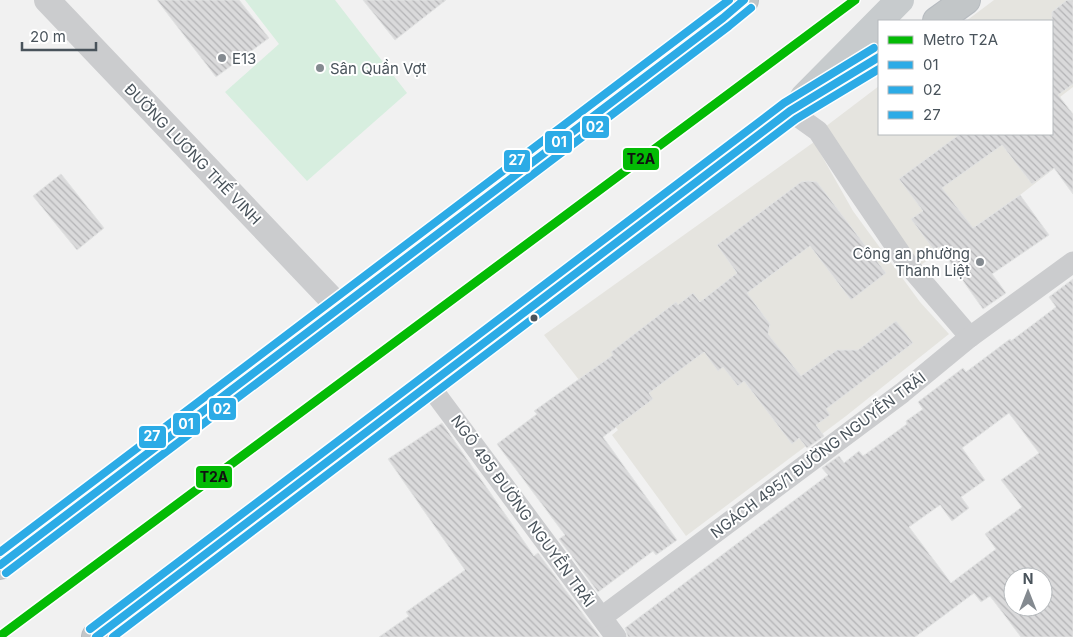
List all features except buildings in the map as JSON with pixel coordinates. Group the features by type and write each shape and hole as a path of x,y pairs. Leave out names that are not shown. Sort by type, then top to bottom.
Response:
{"highway":[{"path":"0,565 723,18 744,0"},
{"path":"938,20 966,0"},
{"path":"96,637 790,111 878,58"}],"main road":[{"path":"723,18 758,0"},
{"path":"880,20 900,0"},
{"path":"790,111 878,22"}],"street":[{"name":"ĐƯỜNG LƯƠNG THẾ VINH","path":"47,0 340,308"},
{"path":"790,111 818,131 852,184 910,266 970,337"},
{"name":"NGÁCH 495/1 ĐƯỜNG NGUYỄN TRÃI","path":"602,617 902,393 970,337 1073,262"},
{"name":"NGÕ 495 ĐƯỜNG NGUYỄN TRÃI","path":"429,385 616,637"}],"shaded area":[{"path":"994,0 1073,0 1073,87 1060,97 1073,114 1073,154 1020,195 918,267 825,127 878,87 878,135 1053,135 1053,20 967,20"},
{"path":"814,142 853,211 920,302 949,334 846,416 686,536 612,435 618,430 544,335"}],"green space":[{"name":"Sân Quần Vợt","path":"245,0 335,0 407,93 307,181 225,92 279,44"}],"metro line":[{"name":"T2A","path":"0,636 855,0"}],"transit line":[{"name":"27","path":"0,552 729,0"},
{"name":"01","path":"0,565 723,18 744,0"},
{"name":"02","path":"6,573 751,8"},
{"name":"27","path":"90,629 784,103 874,48"},
{"name":"01","path":"96,637 790,111 878,58"},
{"name":"02","path":"113,637 796,119 878,70"}],"place":[{"name":"E13","path":"222,58"},
{"name":"Sân Quần Vợt","path":"320,68"},
{"name":"Công an phường Thanh Liệt","path":"980,262"}]}
